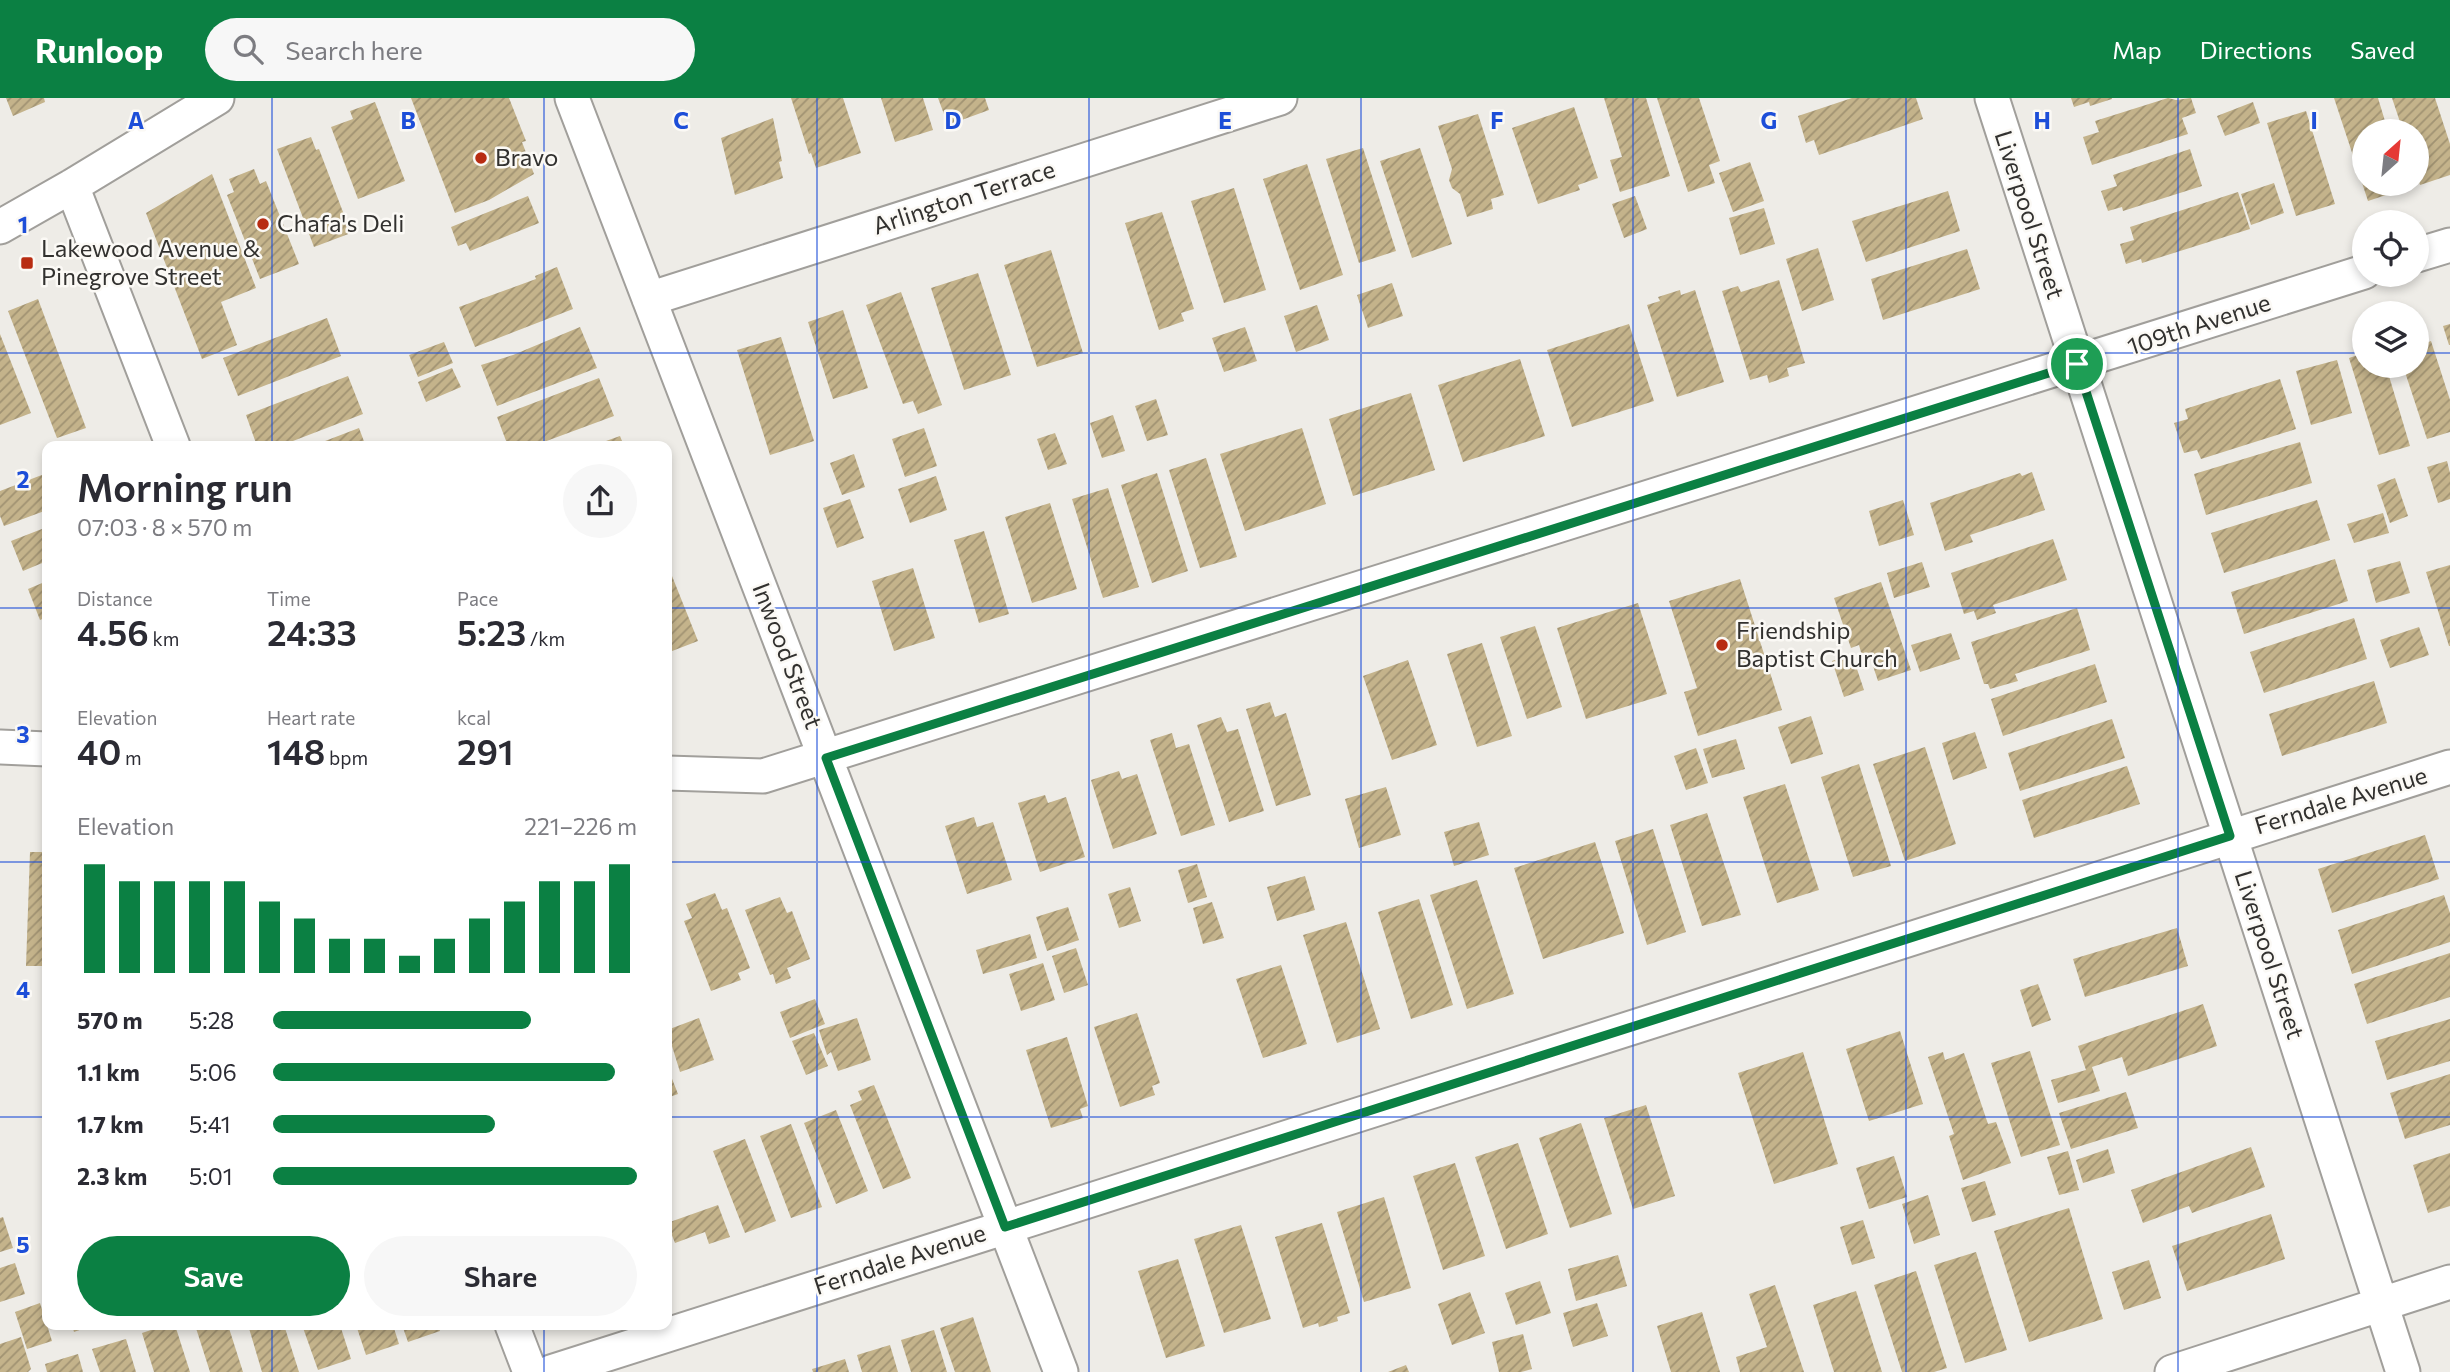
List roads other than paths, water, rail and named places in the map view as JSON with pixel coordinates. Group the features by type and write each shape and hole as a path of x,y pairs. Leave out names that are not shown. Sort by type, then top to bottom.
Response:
{"street":[{"path":"0,227 217,98"},
{"name":"Inwood Street","path":"572,98 1061,1372"},
{"name":"Arlington Terrace","path":"649,299 1280,98"},
{"name":"Liverpool Street","path":"1992,98 2403,1372"},
{"path":"72,186 171,441"},
{"path":"2429,251 2450,245"},
{"name":"109th Avenue","path":"672,773 763,776 826,758 2352,276"},
{"path":"0,747 42,749"},
{"name":"Ferndale Avenue","path":"551,1372 2450,767"},
{"path":"2172,1372 2450,1282"},
{"path":"514,1330 530,1372"}],"place":[{"name":"Bravo","path":"481,158"},
{"name":"Chafa's Deli","path":"263,224"},
{"name":"Lakewood Avenue & Pinegrove Street","path":"27,263"},
{"name":"Friendship Baptist Church","path":"1722,645"}]}
